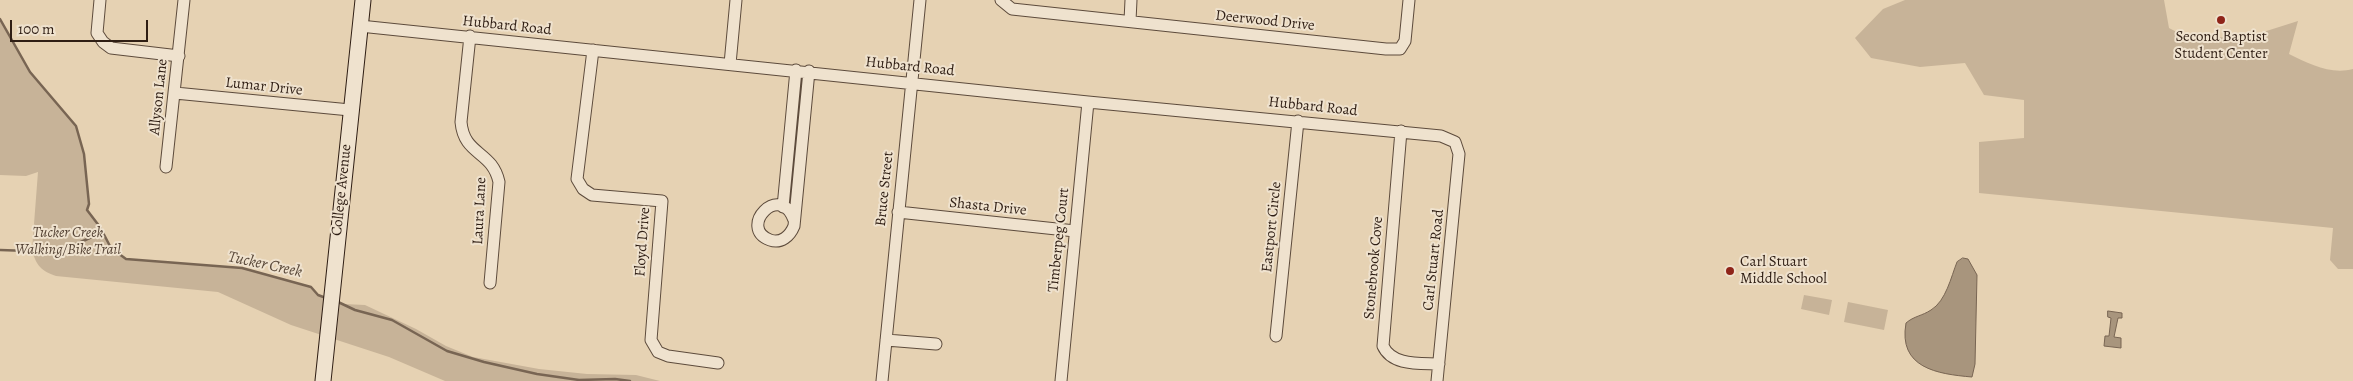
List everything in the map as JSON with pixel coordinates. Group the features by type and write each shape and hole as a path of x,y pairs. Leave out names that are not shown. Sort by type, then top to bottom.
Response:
{"street":[{"path":"100,0 97,33 106,46 118,50 179,56"},
{"name":"Allyson Lane","path":"166,167 184,0"},
{"name":"College Avenue","path":"323,381 363,0"},
{"path":"730,64 736,0"},
{"name":"Bruce Street","path":"882,381 920,0"},
{"name":"Deerwood Drive","path":"1001,0 1012,9 1386,49 1400,49 1405,41 1409,0"},
{"path":"1130,21 1131,0"},
{"name":"Hubbard Road","path":"360,26 796,70 1088,102 1401,131 1441,136 1455,142"},
{"name":"Laura Lane","path":"470,36 461,122 462,135 469,146 490,161 496,169 499,182 490,283"},
{"name":"Floyd Drive","path":"592,50 577,179 583,190 592,195 662,201 651,340 658,352 668,356 718,363"},
{"path":"783,207 796,70"},
{"path":"794,220 792,214 783,207 772,206 762,212 758,223 761,234 771,240 783,240 792,232 794,220 809,72"},
{"name":"Lumar Drive","path":"175,93 350,110"},
{"name":"Timberpeg Court","path":"1061,381 1088,102"},
{"name":"Eastport Circle","path":"1276,336 1298,121"},
{"name":"Stonebrook Cove","path":"1401,131 1383,346 1386,353 1397,360 1439,364"},
{"name":"Carl Stuart Road","path":"1437,381 1459,154 1455,142"},
{"name":"Shasta Drive","path":"898,212 1075,231"},
{"path":"886,340 936,344"}],"green space":[{"path":"1905,0 2164,0 2169,28 2192,40 2257,34 2298,21 2289,54 2328,70 2353,69 2353,269 2338,269 2330,260 2333,228 1979,193 1979,142 2024,138 2024,100 1984,95 1965,63 1920,67 1871,58 1855,38 1883,9"},
{"name":"Tucker Creek Walking/Bike Trail","path":"0,19 30,72 76,126 84,154 88,210 111,248 126,259 242,268 274,276 311,287 318,295 344,304 365,305 416,329 446,346 473,357 539,369 587,374 636,375 660,381 445,381 389,357 291,325 218,292 56,276 46,272 37,264 32,250 38,172 26,176 0,175"},
{"path":"1804,295 1832,300 1829,315 1801,309"},
{"path":"1848,302 1888,310 1884,330 1844,322"}],"shaded area":[{"path":"1963,258 1968,259 1977,275 1975,364 1972,377 1946,374 1923,366 1914,359 1908,350 1905,338 1906,323 1928,312 1941,301 1957,262"},
{"path":"2108,311 2122,313 2122,318 2118,318 2114,337 2121,338 2121,348 2104,346 2105,336 2109,336 2111,318 2108,317"}],"waterway":[{"name":"Tucker Creek","path":"0,19 30,72 76,126 84,154 89,204 87,210 100,227 111,248 126,259 242,268 311,287 318,295 326,298"},
{"path":"72,246 103,232"},
{"path":"0,250 58,252"},
{"name":"Tucker Creek","path":"336,301 355,310 392,320 447,351 484,362 537,374 579,380 615,379 630,381"}],"place":[{"name":"Second Baptist Student Center","path":"2221,20"},
{"name":"Carl Stuart Middle School","path":"1730,271"}]}
